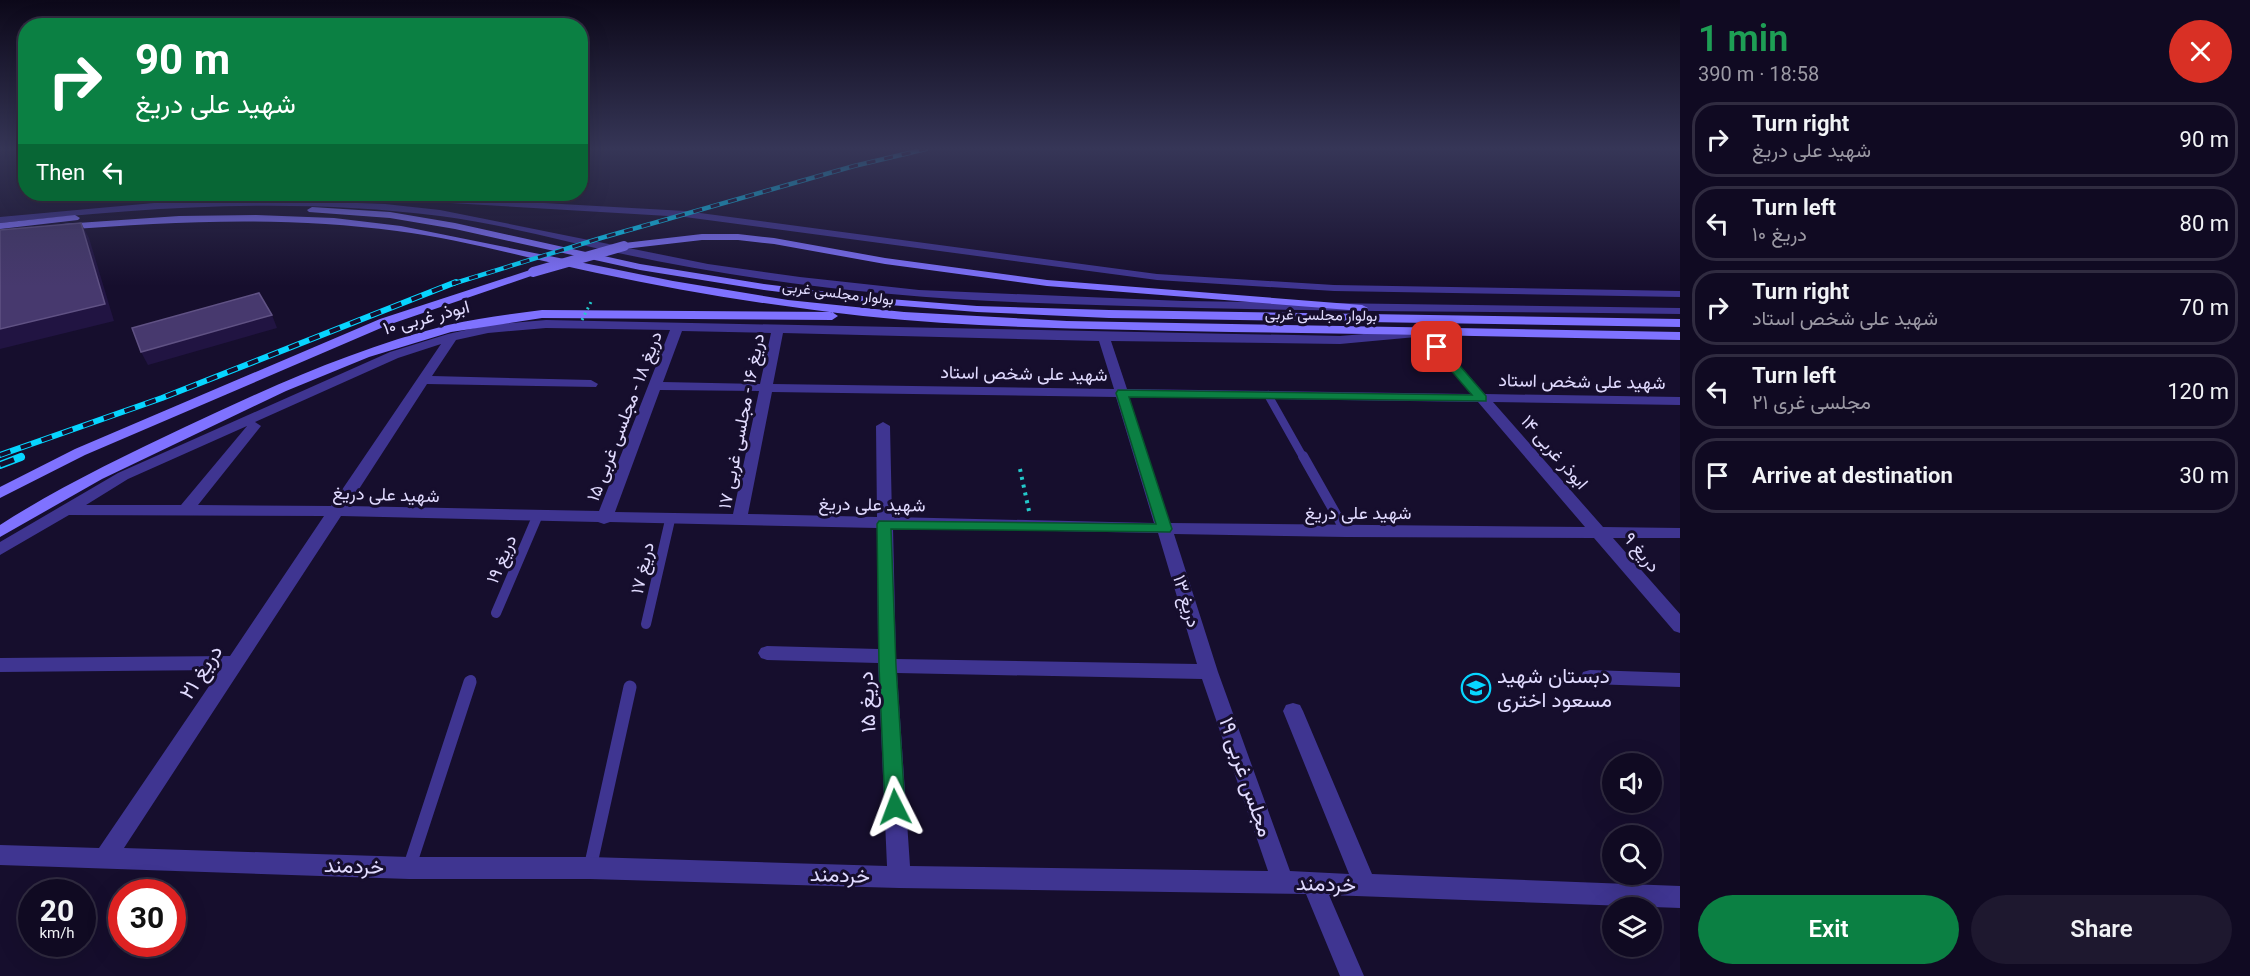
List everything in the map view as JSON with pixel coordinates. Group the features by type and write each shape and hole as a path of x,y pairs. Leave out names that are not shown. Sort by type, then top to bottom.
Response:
{"main road":[{"name":"بولوار مجلسی غربی","path":"0,226 68,218 197,209 277,208 339,211 390,215 455,226 640,267 787,290 878,301 977,309 1169,315 1680,323"},
{"name":"بولوار مجلسی غربی","path":"0,235 121,222 198,218 266,218 356,223 439,234 680,287 904,316 1014,324 1680,336"},
{"name":"ابوذر غربی ۱۰","path":"0,493 80,452 384,322 533,272 624,246 702,237 738,237 774,241 885,261 1047,283 1362,308"},
{"path":"1169,315 1362,308"},
{"path":"1451,309 1560,321"},
{"name":"ابوذر غربی ۱۰","path":"0,532 32,510 107,470 266,395 346,360 401,340 450,327 496,317 542,314 904,316"}],"street":[{"path":"0,211 103,201"},
{"path":"458,201 685,214 1157,277 1334,288 1680,294"},
{"path":"0,220 178,204 338,204 396,208 483,219 694,265 758,275 892,291 979,298 1362,308 1680,311"},
{"path":"0,549 123,476 331,382 394,355 452,337 488,329 546,324 1340,340 1442,332"},
{"name":"دریغ ۱۸ - مجلسی غربی ۱۵","path":"604,519 678,326"},
{"name":"دریغ ۱۶ - مجلسی غربی ۱۷","path":"740,521 778,328"},
{"name":"دریغ ۲۱","path":"106,857 452,337"},
{"name":"دریغ ۱۳","path":"1104,337 1209,672"},
{"name":"ابوذر غربی ۱۴","path":"1437,347 1599,531"},
{"path":"423,380 591,384"},
{"name":"شهید علی شخص استاد","path":"655,386 1680,400"},
{"path":"185,511 254,426"},
{"name":"دریغ ۱۵","path":"884,426 888,661 899,877"},
{"name":"شهید علی دریغ","path":"63,510 334,512 1346,532 1680,533"},
{"name":"دریغ ۹","path":"1599,531 1672,609 1680,626"},
{"path":"767,653 888,661 1209,672"},
{"path":"0,665 234,663"},
{"name":"مجلس غربی ۱۹","path":"1209,672 1282,882"},
{"path":"1590,677 1680,680"},
{"path":"1293,711 1365,885"},
{"name":"خردمند","path":"0,855 409,868 590,868 899,877 1282,882 1680,897"},
{"path":"1313,884 1352,976"}],"lane":[{"path":"1268,395 1346,532"},
{"name":"دریغ ۱۹","path":"496,614 537,517"},
{"name":"دریغ ۱۷","path":"646,624 670,520"},
{"path":"409,868 471,680"},
{"path":"590,868 630,687"}],"path":[{"path":"582,321 591,302"},
{"path":"1020,469 1032,526"}],"building":[{"path":"81,223 105,304 0,329 0,230"},
{"path":"259,293 272,315 141,352 132,328"}],"railway":[{"path":"452,284 754,195"},
{"path":"0,455 162,398 456,282"},
{"path":"0,465 21,457"}],"place":[{"name":"دبستان شهید مسعود اختری","path":"1476,688"}],"route":[{"path":"895,807 887,666 884,524 1165,529 1122,393 1482,398 1437,347"}]}
